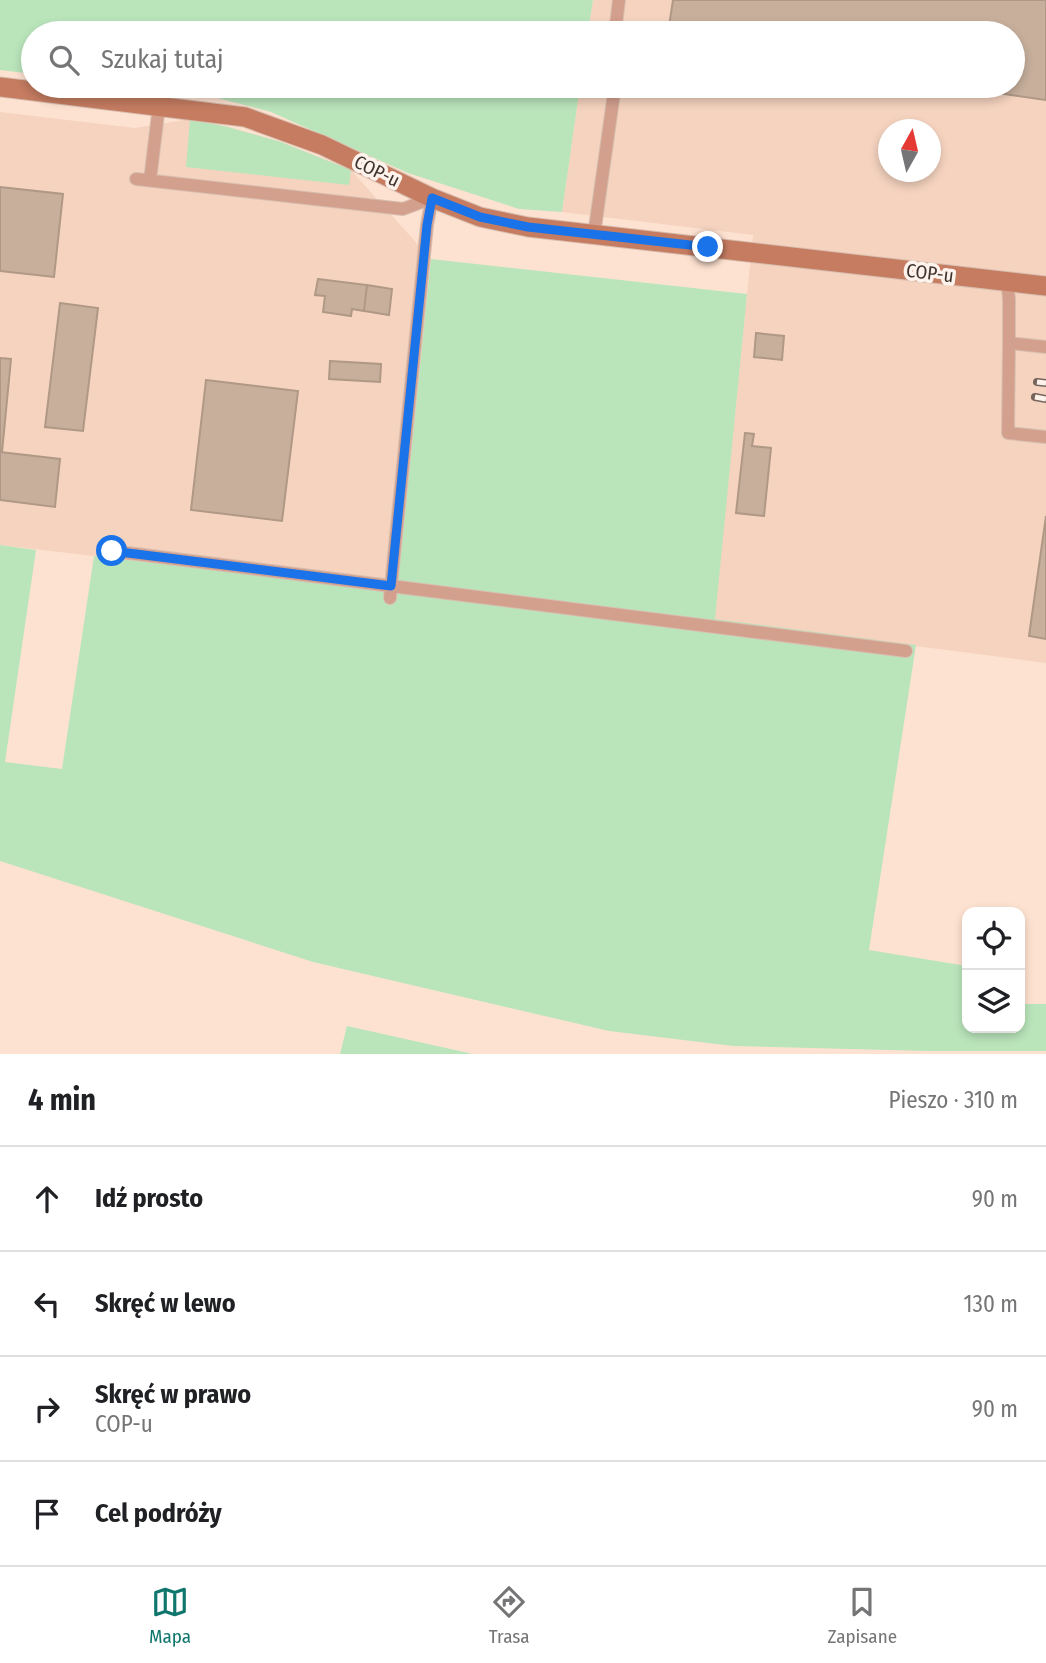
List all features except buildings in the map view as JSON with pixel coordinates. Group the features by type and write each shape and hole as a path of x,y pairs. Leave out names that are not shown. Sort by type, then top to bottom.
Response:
{"main road":[{"name":"COP-u","path":"0,87 21,90"},
{"name":"COP-u","path":"92,98 245,117 322,145 432,198 480,217 528,227 1046,286"}],"lane":[{"path":"616,21 619,0"},
{"path":"594,235 613,98"},
{"path":"150,180 159,106"},
{"path":"136,179 403,209 432,198"},
{"path":"390,592 427,225 432,198"},
{"path":"1007,281 1009,433 1046,437"},
{"path":"1009,343 1046,347"},
{"path":"112,551 390,592 906,652"}],"shaded area":[{"path":"593,0 1046,0 1046,663 714,620 753,235 562,212 578,98 1025,98 1025,21 590,21"},
{"path":"0,112 135,128 190,119 281,142 351,170 431,259 397,592 0,545"}],"green space":[{"path":"0,0 593,0 590,21 21,21 21,73 0,70"},
{"path":"217,98 578,98 562,212 519,209 408,173 271,112"},
{"path":"190,119 281,142 351,170 349,185 186,167"},
{"path":"431,259 747,294 715,619 916,645 869,950 962,965 962,1033 1025,1033 1025,1004 1046,1004 1046,1051 733,1046 609,1031 313,962 0,861 0,545 36,550 5,762 62,769 94,556 397,592"},
{"path":"347,1026 473,1054 340,1054"}],"railway":[{"path":"1037,382 1046,383"},
{"path":"1035,397 1046,399"}],"route":[{"path":"112,551 391,586 427,225 432,198 480,217 528,227 708,247"}]}
